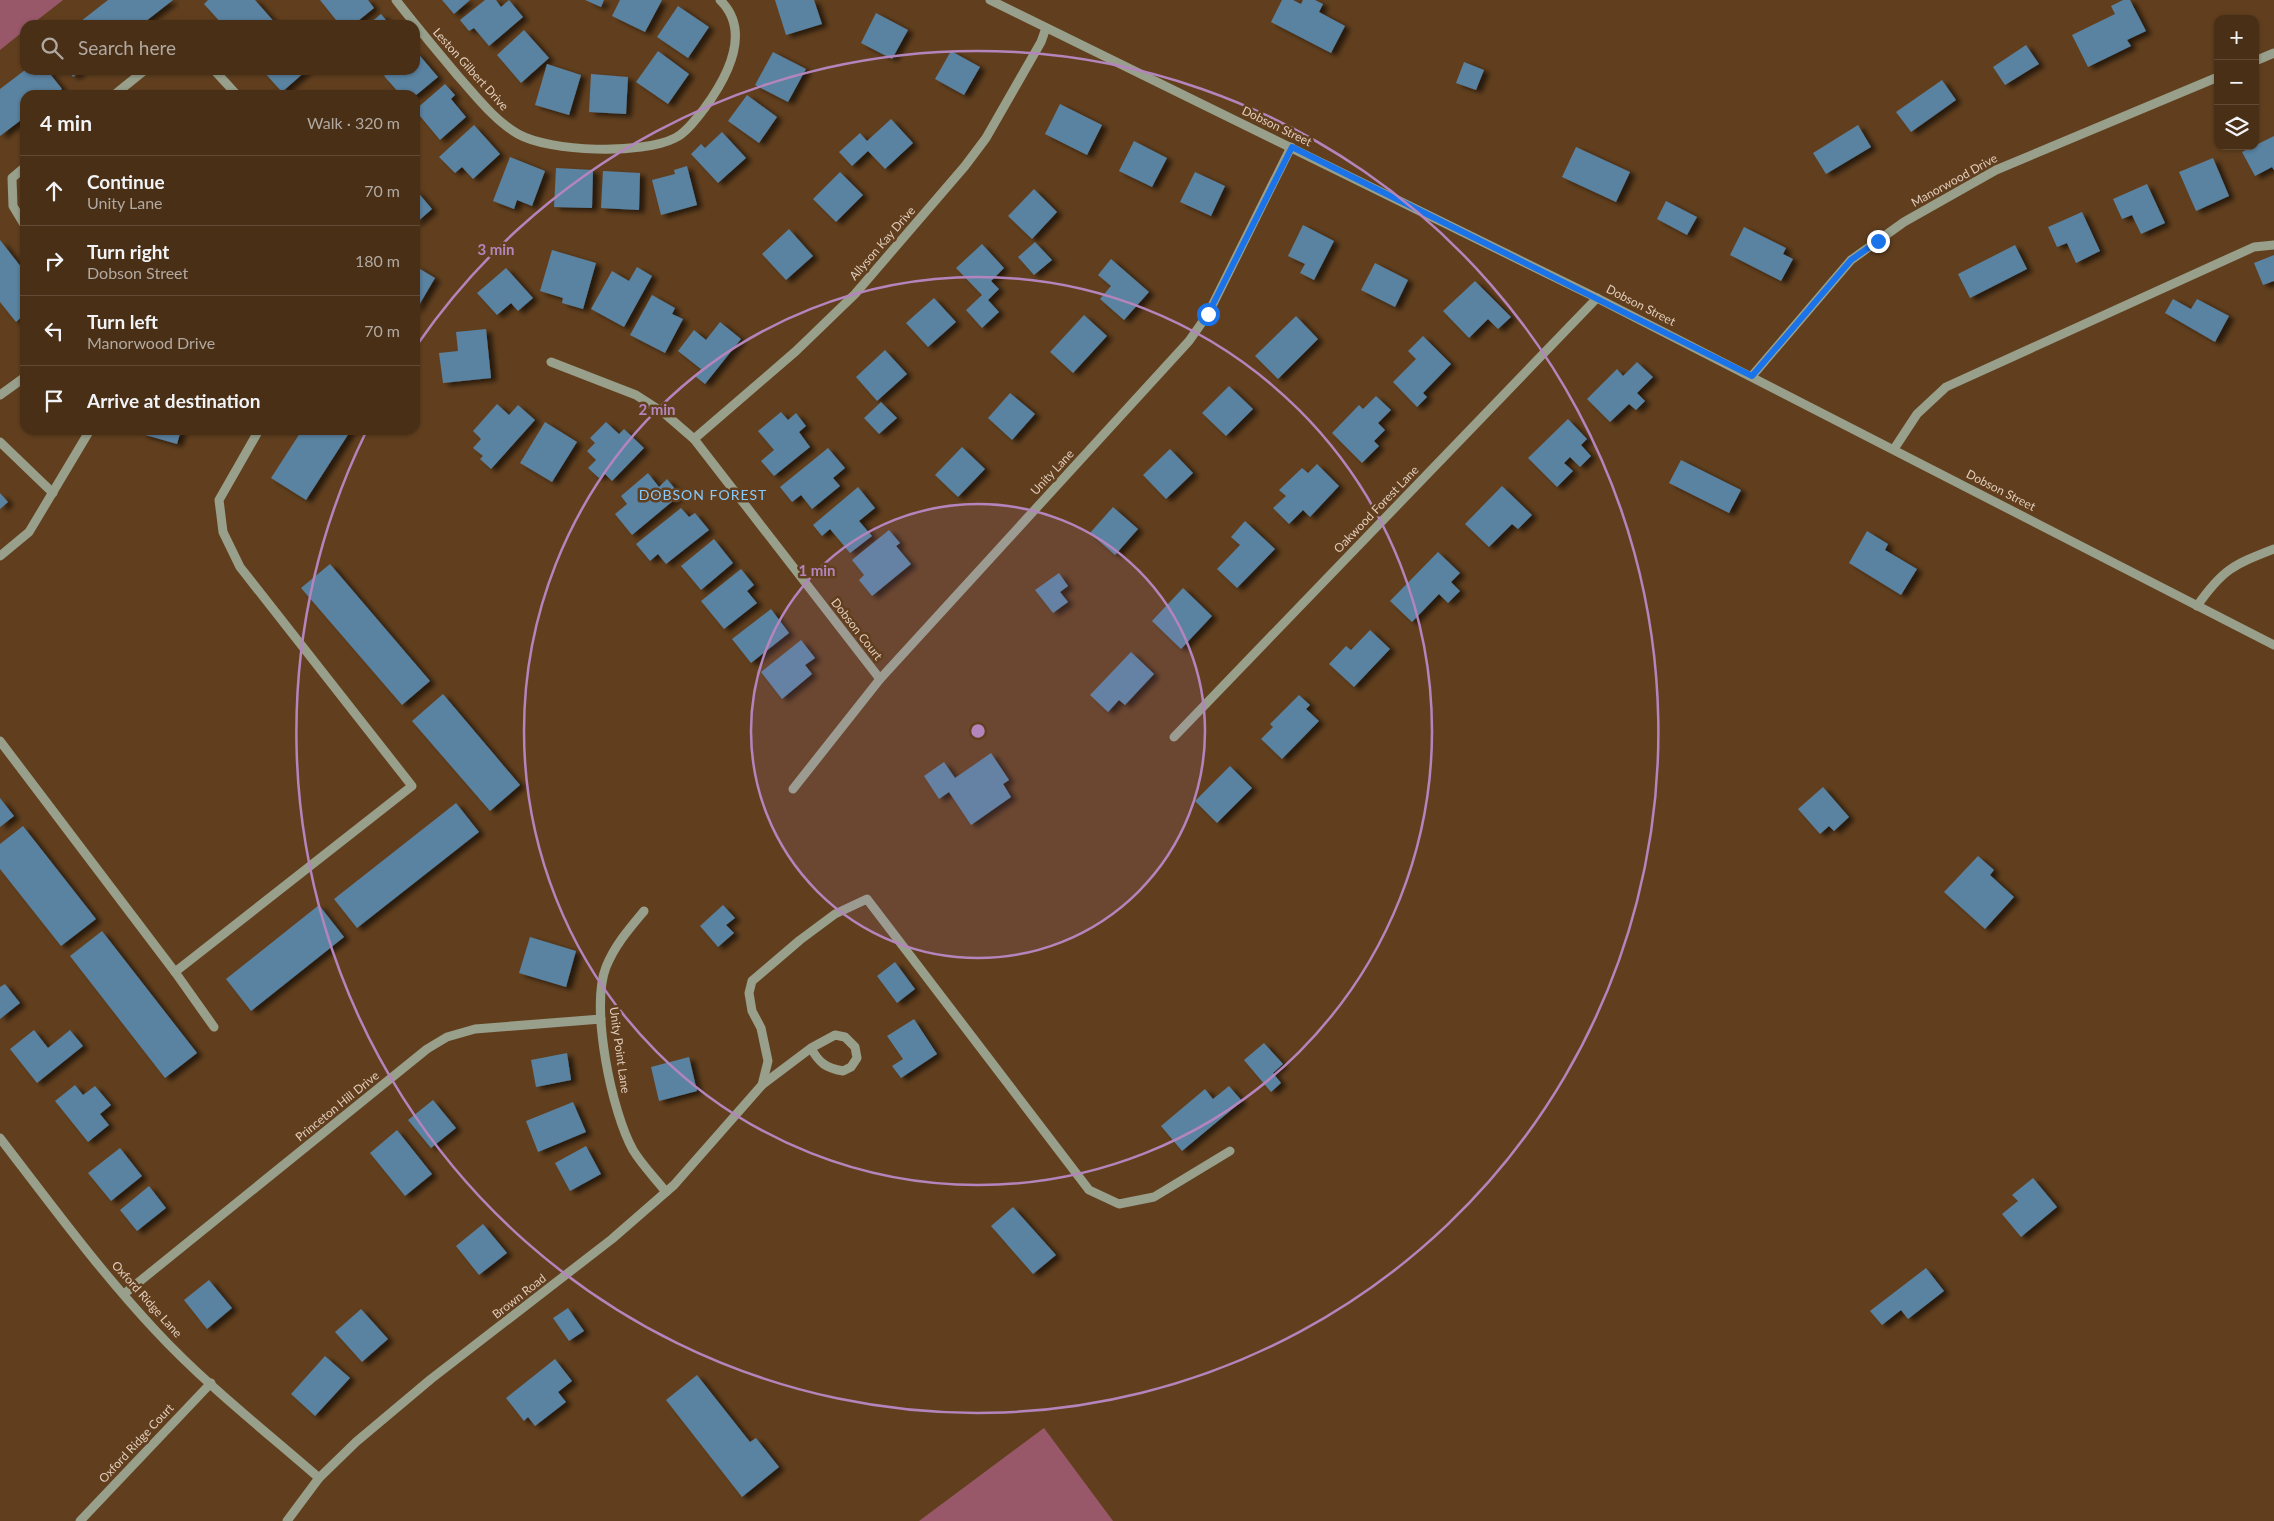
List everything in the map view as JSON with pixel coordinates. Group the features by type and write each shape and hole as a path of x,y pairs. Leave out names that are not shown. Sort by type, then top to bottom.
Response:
{"street":[{"name":"Leston Gilbert Drive","path":"396,0 413,20"},
{"name":"Leston Gilbert Drive","path":"420,29 478,99 517,133 532,141 566,148 601,149 645,145 677,137 696,118 717,91 729,68 734,51 735,25 732,17 720,0"},
{"name":"Dobson Street","path":"990,0 1597,298 2274,645"},
{"name":"Allyson Kay Drive","path":"694,439 796,351 855,294 965,166 986,138 1041,42 1046,28"},
{"path":"2258,60 2274,54"},
{"path":"120,90 139,75"},
{"path":"219,75 232,90"},
{"name":"Manorwood Drive","path":"1752,376 1851,260 1904,222 1996,170 2214,79"},
{"name":"Unity Lane","path":"793,789 880,679 1189,342 1208,314 1292,147"},
{"path":"20,171 12,178 13,206 20,218"},
{"path":"1894,449 1917,414 1946,387 2254,247 2274,245"},
{"name":"Oakwood Forest Lane","path":"1174,737 1597,298"},
{"name":"Dobson Court","path":"551,362 636,395 664,412 694,439 880,679"},
{"path":"0,395 20,381"},
{"path":"0,556 29,532 87,435"},
{"path":"175,972 412,786 240,567 223,532 219,500 257,435"},
{"path":"0,442 53,493"},
{"path":"2197,606 2214,582 2228,569 2274,549"},
{"path":"0,741 175,972 214,1028"},
{"path":"762,1086 768,1061 761,1028 752,1011 749,993 752,981 800,940 835,914 867,899 1089,1190 1119,1204 1154,1197 1230,1151"},
{"name":"Unity Point Lane","path":"644,911 619,940 605,969 601,1020 612,1093 625,1131 633,1150 666,1192"},
{"name":"Princeton Hill Drive","path":"124,1294 427,1049 447,1037 475,1029 601,1020"},
{"path":"835,1036 845,1038 854,1046 857,1058 850,1067 843,1071 829,1068 818,1061 811,1048 835,1036"},
{"name":"Brown Road","path":"287,1521 319,1478 356,1442 431,1379 524,1309 666,1192 762,1086 811,1048"},
{"name":"Oxford Ridge Lane","path":"0,1138 124,1294 156,1331 210,1383 319,1478"},
{"name":"Oxford Ridge Court","path":"80,1521 210,1383"}],"shaded area":[{"path":"0,0 63,0 37,20 20,20 20,34 0,50"},
{"path":"1044,1428 1113,1521 919,1521"}],"building":[{"path":"108,0 173,0 147,20 82,20"},
{"path":"208,0 255,0 273,20 218,20 204,4"},
{"path":"320,0 368,0 374,8 359,20 336,20"},
{"path":"442,0 470,0 454,14"},
{"path":"485,0 496,0 501,7 509,0 523,17 489,46 474,28 469,31 460,20"},
{"path":"585,0 604,0 601,7"},
{"path":"620,0 662,0 645,32 612,16"},
{"path":"775,0 814,0 822,24 786,35"},
{"path":"1282,0 1293,0 1301,4 1303,0 1315,0 1323,4 1319,12 1345,26 1331,53 1271,22"},
{"path":"2123,0 2130,0 2146,31 2127,40 2131,46 2088,67 2072,35 2115,14 2111,6"},
{"path":"678,6 709,27 688,58 657,37"},
{"path":"876,13 908,30 892,59 861,43"},
{"path":"381,14 386,20 374,20"},
{"path":"524,30 549,58 521,83 497,55"},
{"path":"2026,45 2039,64 2005,85 1993,67"},
{"path":"658,51 689,74 668,104 636,82"},
{"path":"951,51 980,67 964,95 935,79"},
{"path":"773,52 806,69 788,102 755,85"},
{"path":"420,56 438,77 420,92 420,90 397,90 384,76 420,75"},
{"path":"1464,62 1484,70 1476,90 1456,83"},
{"path":"547,64 581,75 569,115 535,105"},
{"path":"20,74 51,75 62,89 20,90 20,121 0,136 0,89"},
{"path":"591,74 628,77 626,114 589,112"},
{"path":"267,75 301,75 284,90 280,90"},
{"path":"1942,80 1956,100 1911,132 1896,112"},
{"path":"445,84 455,95 451,99 466,117 440,140 420,116 420,106"},
{"path":"747,95 777,117 759,143 728,121"},
{"path":"1060,104 1102,125 1087,155 1045,134"},
{"path":"891,119 913,143 885,169 868,151 852,166 839,152 860,133 867,141"},
{"path":"474,125 500,154 473,179 462,167 455,173 439,157"},
{"path":"1858,125 1871,147 1826,174 1813,153"},
{"path":"722,132 746,158 718,183 691,154 701,144 705,148"},
{"path":"2274,136 2274,170 2272,167 2255,176 2242,152 2246,150 2259,150 2259,144"},
{"path":"1134,141 1167,158 1152,187 1119,171"},
{"path":"1576,147 1630,172 1616,202 1562,177"},
{"path":"510,157 545,171 532,206 517,200 514,209 493,201"},
{"path":"2213,158 2229,196 2196,211 2179,172"},
{"path":"687,166 697,205 661,215 652,180 675,174 674,170"},
{"path":"556,168 593,170 592,208 554,207"},
{"path":"603,171 640,173 639,210 601,208"},
{"path":"840,172 863,195 836,222 813,199"},
{"path":"1195,172 1225,186 1211,216 1180,202"},
{"path":"2147,184 2165,223 2141,234 2132,215 2122,219 2113,199"},
{"path":"1034,189 1057,212 1032,239 1008,216"},
{"path":"420,195 432,209 420,220"},
{"path":"1666,201 1697,217 1687,235 1657,219"},
{"path":"2082,212 2100,251 2076,263 2067,243 2057,247 2048,227"},
{"path":"1303,225 1334,241 1314,280 1300,273 1305,264 1288,256"},
{"path":"1744,227 1786,248 1783,254 1793,259 1781,281 1730,255"},
{"path":"789,229 813,256 786,280 762,254"},
{"path":"0,240 20,266 20,318 16,322 0,302"},
{"path":"1035,242 1052,260 1034,275 1018,257"},
{"path":"982,244 1004,268 991,281 999,289 988,300 999,312 982,328 966,310 982,295 956,268"},
{"path":"2015,245 2027,269 1970,298 1958,274"},
{"path":"552,250 596,263 583,309 562,303 563,298 540,291"},
{"path":"2274,255 2274,281 2263,285 2254,263"},
{"path":"1111,259 1149,292 1124,320 1100,299 1111,286 1098,275"},
{"path":"1375,263 1408,280 1395,307 1361,290"},
{"path":"637,267 652,276 624,327 591,309 612,271 629,281"},
{"path":"506,268 533,298 518,311 511,303 497,315 477,293"},
{"path":"420,269 435,278 420,304"},
{"path":"1475,281 1511,317 1498,329 1488,319 1469,338 1443,311"},
{"path":"652,295 675,308 672,314 683,319 665,353 630,335"},
{"path":"934,298 956,322 928,347 906,323"},
{"path":"2173,299 2191,309 2197,299 2229,316 2215,342 2165,313"},
{"path":"1084,315 1107,336 1073,373 1050,352"},
{"path":"1296,316 1318,339 1278,379 1255,356"},
{"path":"720,322 741,339 705,384 696,377 701,369 678,351 694,330 706,340"},
{"path":"486,329 491,378 443,383 439,353 458,351 456,332"},
{"path":"1423,336 1451,364 1423,393 1427,397 1417,407 1393,382 1416,359 1408,351"},
{"path":"885,350 907,374 877,401 856,377"},
{"path":"1637,362 1653,377 1637,393 1645,401 1636,410 1629,404 1610,422 1587,399 1617,369 1623,376"},
{"path":"1229,386 1253,409 1226,436 1202,413"},
{"path":"1010,393 1035,414 1012,440 988,418"},
{"path":"1376,396 1391,410 1378,423 1385,430 1374,441 1379,446 1362,463 1332,433 1359,405 1363,409"},
{"path":"881,402 897,418 879,434 864,418"},
{"path":"497,404 509,415 518,405 535,420 491,469 480,459 483,456 473,448 481,439 473,431"},
{"path":"781,412 788,420 796,413 806,426 799,432 810,447 774,476 761,461 774,450 758,431"},
{"path":"1568,419 1587,439 1581,445 1591,456 1580,467 1570,457 1564,463 1573,471 1557,487 1528,458"},
{"path":"545,422 577,442 552,482 520,463"},
{"path":"606,422 619,434 624,429 644,448 612,481 604,473 599,478 588,468 596,460 587,451 595,443 590,438"},
{"path":"146,435 180,435 177,444"},
{"path":"299,435 348,435 306,500 271,478"},
{"path":"962,447 985,469 958,497 935,475"},
{"path":"828,448 845,468 833,478 840,486 812,509 801,495 792,502 780,487"},
{"path":"1170,449 1193,473 1166,499 1143,475"},
{"path":"1681,460 1741,490 1729,513 1669,483"},
{"path":"1317,464 1339,486 1310,517 1303,510 1289,524 1273,508 1286,496 1279,490 1302,468 1308,473"},
{"path":"648,473 659,487 667,479 680,495 632,535 615,514 627,504 621,496"},
{"path":"1502,486 1532,515 1518,529 1512,524 1489,547 1465,524"},
{"path":"858,487 875,508 859,521 872,536 850,553 830,529 822,536 813,525"},
{"path":"0,493 8,502 0,509"},
{"path":"1113,507 1138,529 1115,555 1090,533"},
{"path":"681,508 689,517 695,513 709,530 666,564 658,554 650,561 636,544"},
{"path":"1245,521 1275,549 1237,588 1217,569 1240,545 1231,537"},
{"path":"889,530 900,543 896,546 911,564 872,596 859,580 864,575 852,560"},
{"path":"1867,531 1888,544 1885,550 1917,569 1901,595 1849,563"},
{"path":"714,539 733,563 701,590 681,566"},
{"path":"1438,552 1460,573 1451,582 1460,591 1448,603 1439,594 1412,622 1390,601"},
{"path":"330,564 430,681 402,705 301,588"},
{"path":"741,569 754,585 747,591 757,603 724,629 701,601"},
{"path":"1059,573 1068,586 1060,592 1068,602 1053,613 1035,590"},
{"path":"1183,588 1212,616 1181,649 1152,621"},
{"path":"771,609 789,633 751,663 732,639"},
{"path":"1370,630 1390,649 1354,687 1329,664 1346,646 1351,650"},
{"path":"801,640 815,658 805,665 812,674 782,699 761,672"},
{"path":"1131,652 1154,674 1125,705 1119,700 1108,712 1090,695"},
{"path":"443,694 520,785 490,811 412,721"},
{"path":"1299,695 1310,705 1306,709 1319,721 1282,759 1261,739 1273,727 1270,724"},
{"path":"991,753 1009,780 1003,784 1011,797 971,825 949,792 939,799 924,776 944,762 955,778"},
{"path":"1230,766 1252,788 1217,823 1195,801"},
{"path":"1823,787 1849,817 1834,831 1829,826 1820,834 1798,809"},
{"path":"0,798 14,816 0,827"},
{"path":"456,803 479,832 357,928 334,899"},
{"path":"23,826 96,919 61,946 0,869 0,844"},
{"path":"1978,856 1994,870 1990,875 2014,897 1985,929 1944,892"},
{"path":"319,905 344,937 251,1011 226,979"},
{"path":"723,905 735,918 726,925 734,933 718,947 700,926"},
{"path":"102,931 197,1053 165,1078 70,956"},
{"path":"530,937 576,951 566,987 519,973"},
{"path":"895,962 915,989 897,1003 877,976"},
{"path":"5,984 20,1003 0,1019 0,987"},
{"path":"914,1019 937,1054 901,1078 892,1066 903,1059 887,1036"},
{"path":"34,1030 48,1048 70,1030 83,1046 37,1083 10,1049"},
{"path":"1264,1043 1283,1064 1273,1073 1281,1083 1271,1092 1244,1060"},
{"path":"567,1053 571,1080 536,1087 531,1060"},
{"path":"689,1057 697,1091 659,1101 651,1067"},
{"path":"75,1085 83,1095 95,1086 111,1105 100,1114 109,1125 88,1142 55,1101"},
{"path":"1229,1086 1242,1101 1182,1151 1161,1126 1205,1089 1213,1099"},
{"path":"433,1100 456,1128 431,1148 408,1120"},
{"path":"573,1102 586,1132 538,1152 526,1121"},
{"path":"397,1130 432,1174 405,1196 370,1153"},
{"path":"586,1146 601,1174 570,1191 555,1163"},
{"path":"120,1148 142,1176 111,1201 88,1173"},
{"path":"2033,1178 2057,1207 2021,1237 2002,1214 2018,1201 2012,1195"},
{"path":"149,1186 166,1208 137,1231 120,1210"},
{"path":"1013,1207 1056,1255 1033,1274 991,1226"},
{"path":"483,1224 507,1253 479,1275 456,1246"},
{"path":"1926,1268 1944,1291 1908,1319 1901,1310 1882,1325 1870,1311"},
{"path":"209,1280 232,1308 207,1329 184,1300"},
{"path":"568,1308 584,1331 569,1341 553,1318"},
{"path":"361,1309 388,1339 362,1362 335,1332"},
{"path":"325,1356 350,1378 315,1416 291,1394"},
{"path":"555,1359 572,1381 558,1392 566,1402 535,1426 528,1417 524,1421 506,1398"},
{"path":"697,1375 750,1442 756,1438 779,1467 742,1497 666,1400"}],"district":[{"name":"DOBSON FOREST","path":"703,494"}],"route":[{"path":"1208,314 1292,147 1752,376 1851,260 1878,241"}]}
